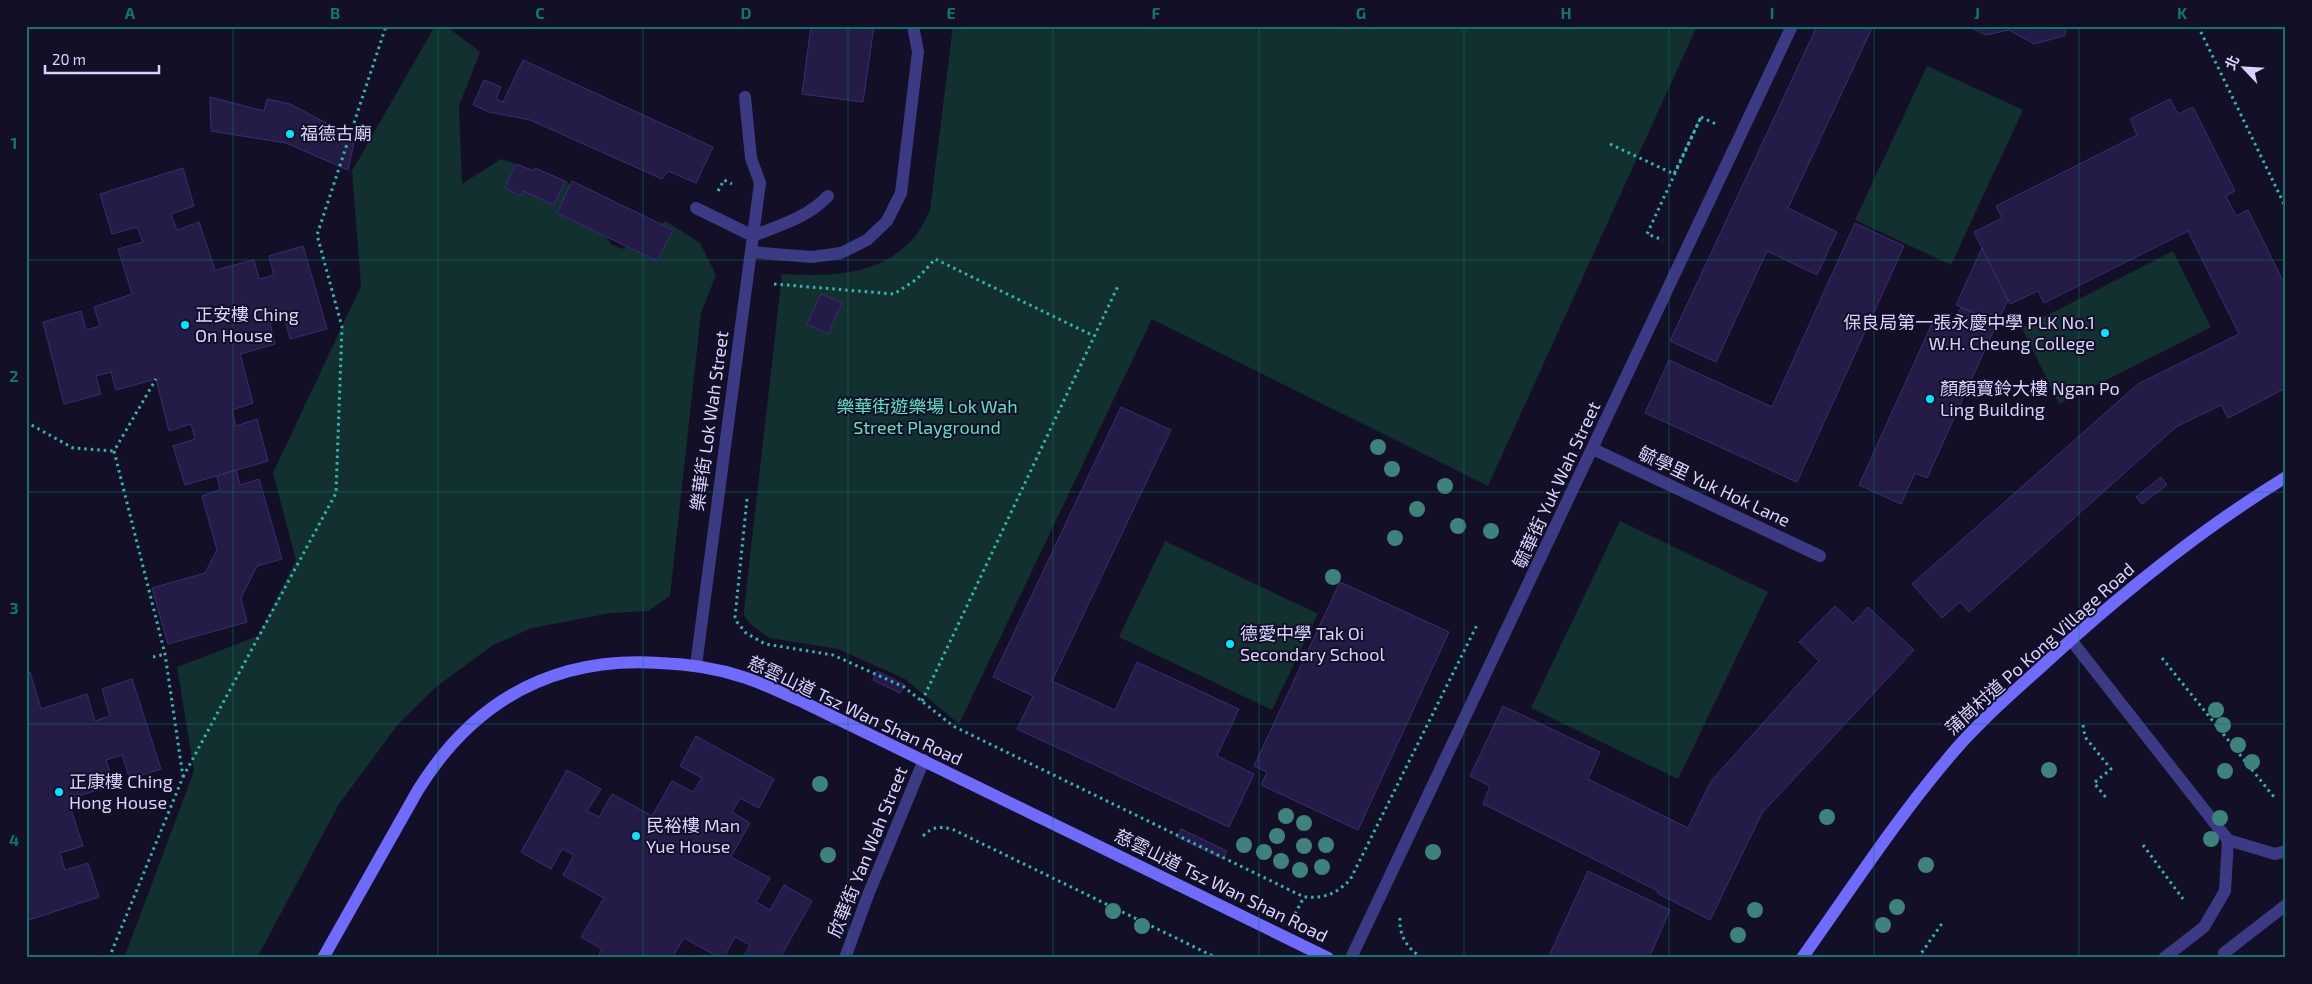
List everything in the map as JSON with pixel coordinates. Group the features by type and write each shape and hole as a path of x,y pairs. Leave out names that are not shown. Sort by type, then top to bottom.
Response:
{"main road":[{"name":"蒲崗村道 Po Kong Village Road","path":"1802,958 1910,805 1946,761 1984,720 2070,640 2147,575 2286,477"},
{"name":"慈雲山道 Tsz Wan Shan Road","path":"323,958 432,768 467,727 490,708 528,686 574,668 605,663 634,662 696,665 744,677 803,702 1328,958"}],"street":[{"path":"751,252 812,257 841,253 867,240 887,221 901,193 918,52 913,26"},
{"name":"毓華街 Yuk Wah Street","path":"1351,958 1792,26"},
{"name":"樂華街 Lok Wah Street","path":"696,665 760,183 751,158 745,97"},
{"path":"696,208 753,236 801,217 816,208 828,196"},
{"name":"毓學里 Yuk Hok Lane","path":"1593,449 1820,556"},
{"path":"2070,640 2228,840 2275,854 2286,851"},
{"name":"欣華街 Yan Wah Street","path":"845,958 868,895 924,760"},
{"path":"2164,958 2204,927 2225,890 2228,840"},
{"path":"2227,958 2224,953 2286,905"}],"path":[{"path":"109,958 183,777 336,493 342,327 317,235 386,26"},
{"path":"2198,26 2286,208"},
{"path":"1701,117 1722,127"},
{"path":"1610,144 1674,174 1701,117"},
{"path":"1668,242 1648,234 1701,117"},
{"path":"773,284 894,294 917,279 935,258 1094,336"},
{"path":"922,701 1118,286"},
{"path":"156,379 114,451 165,654 183,777"},
{"path":"26,422 73,448 114,451"},
{"path":"736,594 737,622 754,639 778,647 834,655 904,687 953,726 1304,897 1320,897 1337,892 1350,880"},
{"path":"153,657 165,654"},
{"path":"2162,658 2274,797"},
{"path":"2083,725 2085,737 2111,769 2094,783 2108,800"},
{"path":"952,829 1217,958"},
{"path":"2143,845 2183,899"},
{"path":"1401,914 1399,930 1412,951 1422,958"},
{"path":"1918,958 1943,922"}],"green space":[{"path":"435,26 446,26 480,52 459,106 462,184 501,159 567,181 611,244 622,249 666,221 700,243 716,275 701,313 670,596 648,611 611,613 532,628 493,645 436,687 399,723 339,804 257,958 124,958 194,771 177,667 258,636 296,560 273,473 361,286 352,171"},
{"name":"樂華街遊樂場 Lok Wah Street Playground","path":"953,26 1697,26 1488,486 1152,319 959,724 905,679 838,649 769,638 750,624 744,615 782,274 838,274 873,266 904,248 917,234 930,210"},
{"path":"1927,66 2023,110 1951,265 1855,220"},
{"path":"2173,251 2211,327 2059,404 2022,328"},
{"path":"1620,521 1768,592 1678,779 1531,708"},
{"path":"1165,541 1318,614 1272,710 1119,637"}],"building":[{"path":"811,26 874,26 863,102 802,94"},
{"path":"1817,26 1873,26 1788,208 1837,232 1817,275 1767,251 1716,362 1670,341"},
{"path":"1968,26 2068,26 2064,36 2034,44 2009,30 1986,35"},
{"path":"523,60 713,147 696,183 668,171 662,179 530,120 489,112 473,105 484,80 501,87 496,99 503,102"},
{"name":"福德古廟","path":"210,97 264,111 267,99 290,104 355,138 348,170 286,143 211,131"},
{"path":"2170,99 2178,114 2193,107 2235,191 2226,196 2236,216 2248,210 2286,287 2286,388 2228,418 2221,405 2176,427 1969,612 1960,602 1942,618 1912,584 2138,384 2239,334 2188,231 2044,303 2038,291 2010,304 1974,232 2002,218 1996,206 2137,135 2130,119"},
{"path":"516,164 534,171 535,168 565,181 554,205 523,191 521,196 505,188"},
{"name":"正安樓 Ching On House","path":"183,168 194,206 171,214 177,230 199,222 215,270 254,260 259,279 274,275 269,256 303,246 327,329 290,339 285,319 270,323 275,344 240,354 253,403 232,410 236,426 257,419 268,461 185,485 173,446 195,439 191,424 169,431 156,379 116,390 111,372 96,376 101,394 64,404 43,322 81,311 86,330 100,326 94,307 132,294 118,249 143,242 137,227 112,234 100,194"},
{"path":"572,181 673,230 657,261 557,213"},
{"path":"1855,223 1904,246 1797,482 1645,413 1669,360 1772,407"},
{"path":"1982,248 2008,300 1997,323 1956,305"},
{"path":"821,294 842,303 828,334 807,324"},
{"name":"顏顏寶鈴大樓 Ngan Po Ling Building","path":"1961,307 1997,323 1927,478 1915,473 1901,504 1859,485 1935,317 1953,325"},
{"path":"1121,407 1171,430 1052,681 1115,710 1137,662 1239,709 1217,756 1254,774 1229,827 1017,729 1033,696 993,677"},
{"path":"236,470 240,485 259,479 282,559 257,566 241,598 247,622 168,644 152,588 205,573 217,550 202,496 220,490 217,476"},
{"path":"2161,477 2167,485 2142,504 2136,497"},
{"path":"1340,582 1449,632 1358,830 1261,785 1267,772 1254,766"},
{"path":"1835,606 1853,623 1868,607 1914,650 1762,813 1710,920 1657,893 1658,891 1483,804 1490,786 1470,776 1503,706 1600,752 1588,779 1688,828 1711,781 1819,661 1799,642"},
{"path":"877,671 905,685 900,693 873,680"},
{"name":"正康樓 Ching Hong House","path":"30,672 41,709 87,694 95,721 110,716 102,689 132,679 161,769 130,779 122,755 106,760 114,784 68,800 83,846 60,853 65,870 88,863 99,897 26,921 26,674"},
{"name":"民裕樓 Man Yue House","path":"696,736 774,779 759,808 740,798 732,812 750,823 731,857 770,878 756,902 770,910 784,885 812,901 780,958 743,958 750,945 735,937 724,958 720,958 684,938 672,958 597,958 602,949 581,937 604,898 563,875 574,855 562,849 551,869 521,852 567,770 601,789 587,811 599,817 612,794 652,816 672,781 693,792 702,778 680,766"},
{"path":"1181,829 1227,851 1223,859 1177,837"},
{"path":"1588,871 1670,910 1649,958 1548,958"}],"place":[{"name":"福德古廟","path":"290,134"},
{"name":"正安樓 Ching On House","path":"185,325"},
{"name":"保良局第一張永慶中學 PLK No.1 W.H. Cheung College","path":"2105,333"},
{"name":"顏顏寶鈴大樓 Ngan Po Ling Building","path":"1930,399"},
{"name":"德愛中學 Tak Oi Secondary School","path":"1230,644"},
{"name":"正康樓 Ching Hong House","path":"59,792"},
{"name":"民裕樓 Man Yue House","path":"636,836"}]}
